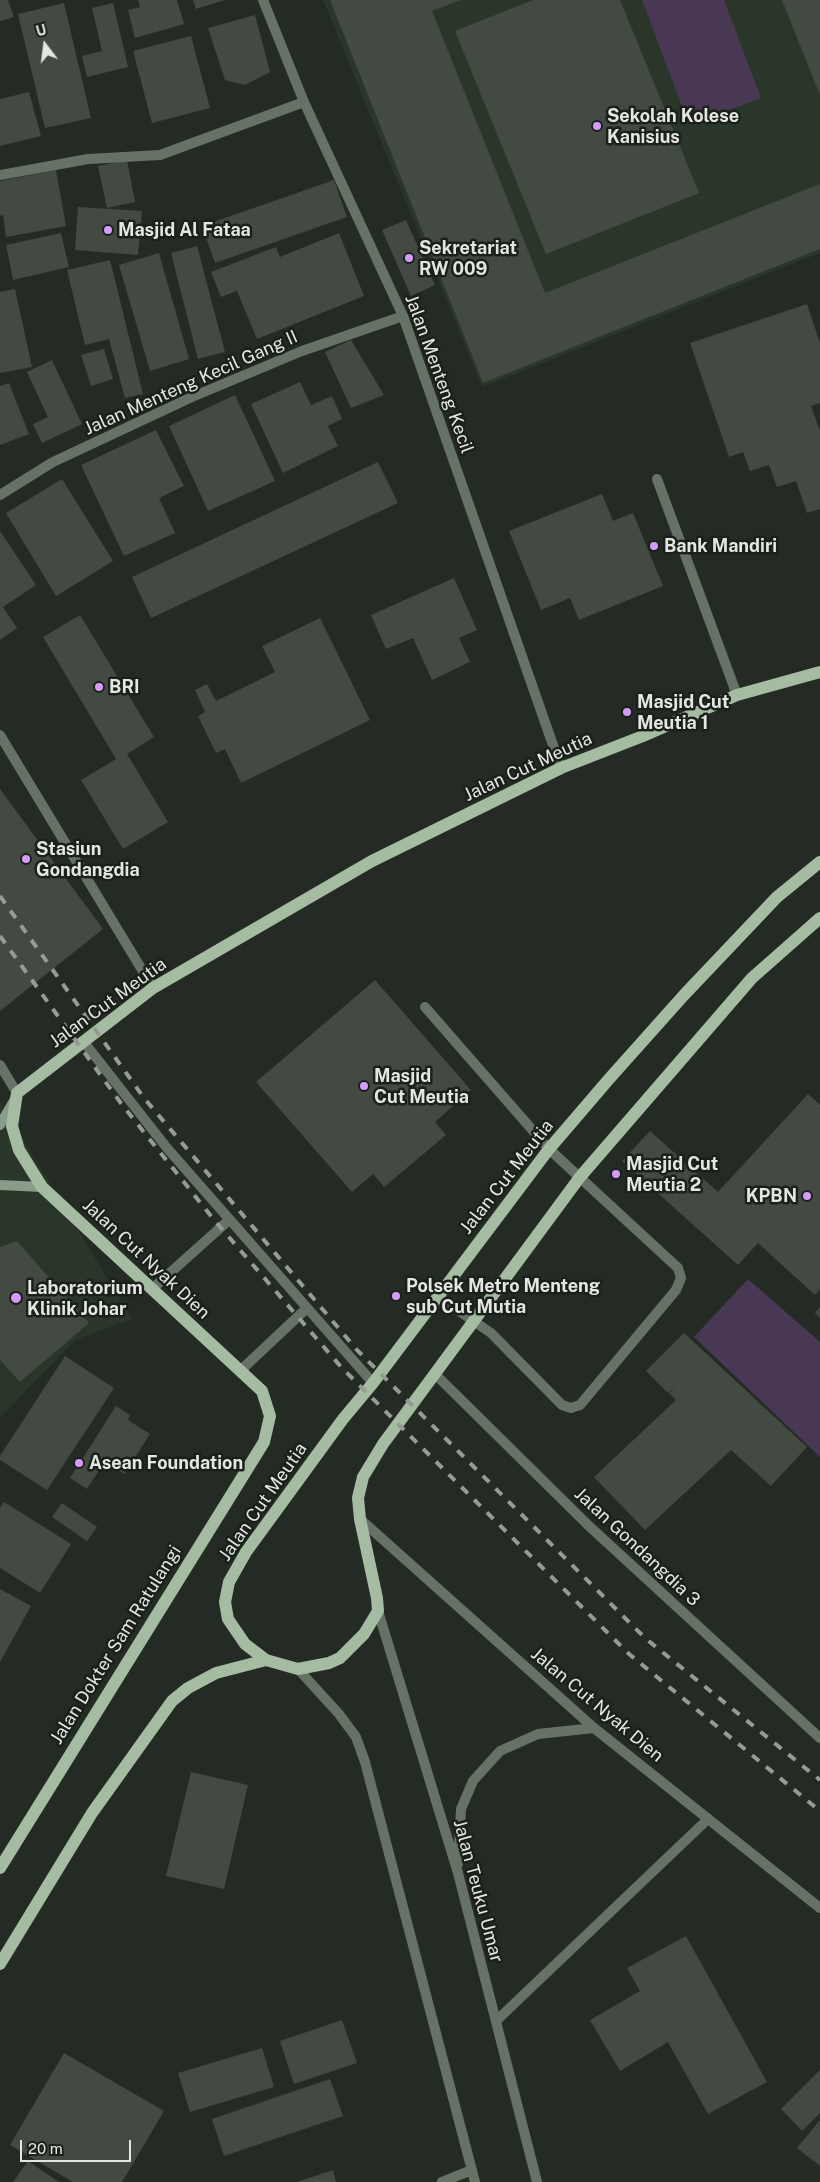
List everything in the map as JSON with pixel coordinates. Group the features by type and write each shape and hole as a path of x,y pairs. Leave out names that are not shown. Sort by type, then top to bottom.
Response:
{"main road":[{"name":"Jalan Cut Meutia","path":"17,1093 153,988 372,860 561,768 643,736 737,695 820,672"},
{"name":"Jalan Cut Meutia","path":"378,1611 364,1634 340,1658 298,1669 266,1660 245,1644 228,1619 225,1602 229,1582 246,1552 343,1419 373,1383 549,1149 684,995 777,897 820,862"},
{"path":"378,1611 375,1585 360,1519 358,1498 363,1477 382,1444 436,1374 472,1322 580,1177 752,978 820,918"},
{"path":"0,1125 17,1093"},
{"name":"Jalan Cut Nyak Dien","path":"17,1093 12,1126 19,1150 42,1187 262,1391 270,1416 264,1442"},
{"path":"0,1185 42,1187"},
{"name":"Jalan Dokter Sam Ratulangi","path":"0,1868 264,1442"},
{"path":"0,1964 92,1813 172,1701 188,1688 216,1673 266,1660"}],"street":[{"name":"Jalan Menteng Kecil","path":"263,0 304,102 403,316 561,768"},
{"path":"0,175 88,159 160,155 304,102"},
{"name":"Jalan Menteng Kecil Gang II","path":"0,495 53,462 192,397 302,351 403,316"},
{"path":"657,479 737,695"},
{"path":"0,735 153,988"},
{"path":"425,1007 549,1149 678,1268 681,1278 676,1290 580,1405 571,1408 562,1405 491,1333 472,1322 437,1296"},
{"path":"83,1041 167,1148 228,1220 373,1383"},
{"path":"0,1065 17,1093"},
{"path":"152,1289 228,1220"},
{"path":"240,1371 307,1308"},
{"name":"Jalan Gondangdia 3","path":"436,1374 589,1526 820,1738"},
{"name":"Jalan Cut Nyak Dien","path":"360,1519 594,1728 820,1908"},
{"name":"Jalan Teuku Umar","path":"378,1611 458,1873 537,2182"},
{"path":"298,1669 339,1714 356,1737 365,1762 475,2182"},
{"path":"458,1873 461,1809 473,1781 500,1751 538,1734 594,1728"},
{"path":"496,2021 708,1819"},
{"path":"442,2182 472,2170"}],"shaded area":[{"name":"Sekolah Kolese Kanisius","path":"323,0 820,0 820,253 482,387"},
{"path":"642,0 724,0 761,98 689,125"},
{"path":"0,1101 132,1319 75,1340 0,1418"},
{"path":"748,1279 820,1342 820,1457 694,1337"}],"building":[{"path":"0,0 8,0 14,17 0,21"},
{"path":"138,0 177,0 184,24 135,38 128,10 140,7"},
{"path":"193,0 225,0 196,9"},
{"path":"330,0 461,0 432,11 545,293 820,184 820,249 483,383"},
{"path":"533,0 620,0 699,193 546,254 455,31"},
{"path":"782,0 820,0 820,95"},
{"path":"64,3 91,118 45,128 18,14"},
{"path":"113,3 128,67 87,77 82,56 102,51 92,8"},
{"path":"255,15 270,72 245,85 225,80 208,28"},
{"path":"191,36 210,108 152,123 133,51"},
{"path":"29,92 41,136 0,146 0,99"},
{"path":"127,160 135,202 107,208 98,166"},
{"path":"56,170 66,226 6,237 3,215 0,216 0,181"},
{"path":"334,180 347,217 215,263 202,226"},
{"name":"Masjid Al Fataa","path":"78,207 142,211 138,255 75,250"},
{"name":"Sekretariat RW 009","path":"406,220 435,285 411,296 382,230"},
{"path":"61,233 69,267 13,280 6,245"},
{"path":"339,233 364,296 257,339 237,291 221,297 211,272 276,247 280,257"},
{"path":"197,246 225,352 198,359 171,253"},
{"path":"159,253 189,359 150,371 119,265"},
{"path":"110,260 143,394 125,398 109,339 85,345 67,270"},
{"path":"15,289 32,367 0,373 0,292"},
{"path":"807,304 820,343 820,403 811,406 820,431 820,509 807,513 796,481 777,487 769,465 750,471 743,452 729,457 690,343"},
{"path":"351,340 384,395 351,408 325,352"},
{"path":"104,349 113,379 91,386 81,355"},
{"path":"52,360 82,424 42,443 33,424 48,417 27,372"},
{"path":"300,382 311,405 332,396 342,419 328,426 338,446 283,473 251,404"},
{"path":"9,383 29,434 0,445 0,386"},
{"path":"235,395 275,481 208,511 169,426"},
{"path":"156,430 184,486 159,498 175,533 124,556 81,465"},
{"path":"378,462 398,503 151,618 132,577"},
{"path":"62,479 113,561 56,596 6,513"},
{"path":"602,494 613,521 633,513 663,586 579,620 570,598 541,610 509,531"},
{"path":"0,531 36,585 3,607 17,628 0,640"},
{"path":"454,578 477,630 459,638 470,662 432,680 413,638 386,649 371,615"},
{"name":"BRI","path":"80,615 154,737 127,754 168,822 123,849 81,780 116,759 43,637"},
{"path":"320,618 370,720 241,783 225,749 216,753 198,716 205,712 195,690 207,684 216,701 275,672 262,646"},
{"name":"Stasiun Gondangdia","path":"0,789 103,929 0,1011"},
{"name":"Masjid Cut Meutia","path":"375,980 471,1090 435,1122 446,1135 384,1187 373,1174 352,1192 256,1082"},
{"path":"808,1094 820,1105 820,1289 815,1295 758,1243 738,1265 622,1161 650,1131 718,1192"},
{"path":"17,1241 89,1323 20,1382 0,1360 0,1247"},
{"path":"820,1307 820,1318 815,1313"},
{"path":"684,1333 807,1447 771,1486 731,1450 645,1530 594,1477 676,1400 669,1393 677,1385 668,1393 646,1371"},
{"path":"65,1356 114,1388 47,1490 0,1460 0,1456"},
{"path":"116,1406 130,1415 128,1420 150,1434 124,1474 105,1461 87,1489 70,1478"},
{"path":"4,1502 71,1544 40,1593 0,1568 0,1508"},
{"path":"62,1503 97,1527 87,1541 52,1517"},
{"path":"0,1589 31,1606 0,1662"},
{"path":"191,1772 248,1785 224,1889 166,1876"},
{"path":"686,1936 767,2082 708,2114 668,2042 620,2071 590,2020 640,1991 627,1968"},
{"path":"342,2020 357,2063 294,2084 280,2041"},
{"path":"262,2048 274,2087 190,2112 178,2073"},
{"path":"64,2053 164,2111 122,2182 73,2182 10,2145"},
{"path":"820,2070 820,2113 802,2131 781,2109"},
{"path":"330,2079 343,2116 224,2156 212,2119"},
{"path":"820,2120 820,2166 797,2148"},
{"path":"28,2161 59,2182 13,2182"},
{"path":"333,2170 336,2182 297,2182"}],"railway":[{"path":"0,896 144,1098 357,1350 645,1638 820,1780"},
{"path":"0,936 123,1106 215,1221 342,1368 629,1654 820,1811"}],"place":[{"name":"Sekolah Kolese Kanisius","path":"597,126"},
{"name":"Masjid Al Fataa","path":"108,230"},
{"name":"Sekretariat RW 009","path":"409,258"},
{"name":"Bank Mandiri","path":"654,546"},
{"name":"BRI","path":"99,687"},
{"name":"Masjid Cut Meutia 1","path":"627,712"},
{"name":"Stasiun Gondangdia","path":"26,859"},
{"name":"Masjid Cut Meutia","path":"364,1086"},
{"name":"Masjid Cut Meutia 2","path":"616,1174"},
{"name":"KPBN","path":"807,1196"},
{"name":"Polsek Metro Menteng sub Cut Mutia","path":"396,1296"},
{"name":"Laboratorium Klinik Johar","path":"16,1298"},
{"name":"Asean Foundation","path":"79,1463"}]}
